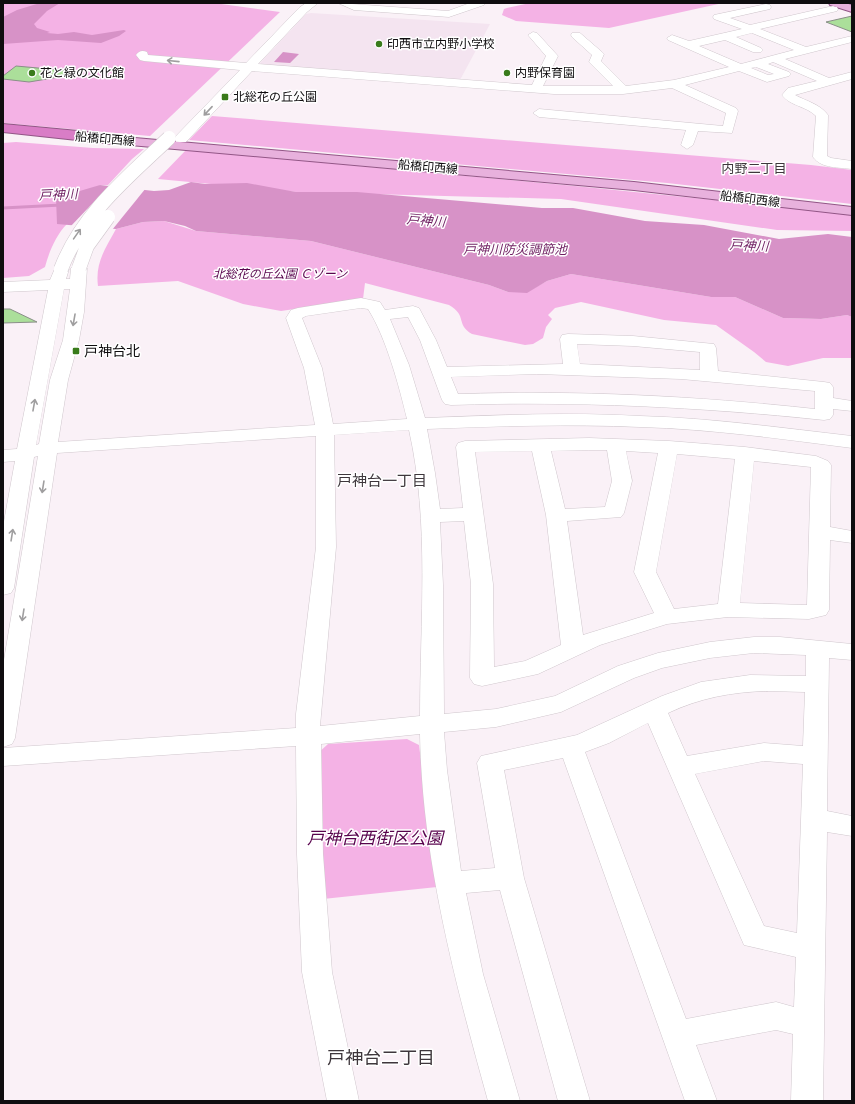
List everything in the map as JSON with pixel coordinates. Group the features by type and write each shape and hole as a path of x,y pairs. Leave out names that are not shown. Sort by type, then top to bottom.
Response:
{"highway":[{"path":"3,136 114,140"}],"main road":[{"path":"846,3 852,5"},
{"path":"833,6 852,9"},
{"name":"船橋印西線","path":"3,129 634,186 852,211"}],"street":[{"path":"243,67 292,9 302,3"},
{"path":"4,575 33,449 57,283 69,246 95,212 175,138 243,67 303,10 313,3"},
{"path":"343,3 354,7 449,14 480,3"},
{"path":"373,8 389,3"},
{"path":"416,12 445,3"},
{"path":"688,45 833,6"},
{"path":"766,7 718,17 804,51 823,56 852,49"},
{"path":"533,35 552,56 536,88"},
{"path":"576,35 598,54 595,62 623,90"},
{"path":"725,36 757,50"},
{"path":"672,38 739,68 768,79 785,74 757,63"},
{"path":"143,54 142,57 148,59 243,67 554,90 623,90 674,84 852,39"},
{"path":"197,59 208,64"},
{"path":"774,59 830,82"},
{"path":"852,75 792,91 788,95 821,114 820,157 827,162 852,165"},
{"path":"554,90 544,112 539,113 728,130 732,111 674,84"},
{"path":"688,145 693,127"},
{"path":"3,738 45,477 33,449 59,380 71,340 82,257 96,232 175,138"},
{"path":"3,287 78,282"},
{"path":"3,299 57,283"},
{"path":"343,1101 317,972 310,854 308,714 326,547 328,500 325,430 313,368 294,318 297,312 362,303 374,305 380,316 406,380 417,424 427,476 431,516 433,567 432,725 440,823 459,932 469,975 504,1101"},
{"path":"380,316 413,311 441,372 451,400 552,398 663,400 824,415 824,387 709,375 572,369 441,372"},
{"path":"572,369 568,339 627,340 708,348 709,375"},
{"path":"552,398 554,419"},
{"path":"824,402 852,406"},
{"path":"3,456 33,449 417,424 554,419 699,424 852,442"},
{"path":"3,445 33,449"},
{"path":"540,445 556,515 573,649"},
{"path":"540,445 615,445 669,448 745,453 816,462 821,465 818,610 809,612 728,610 667,617 624,629 530,668 482,678 482,584 465,446 540,445"},
{"path":"556,515 614,513 622,481 615,445"},
{"path":"667,617 645,572 669,448"},
{"path":"728,610 745,453"},
{"path":"431,516 473,514"},
{"path":"819,532 852,537"},
{"path":"3,757 308,736 496,718 544,708 580,695 626,672 674,657 710,650 754,645 780,645 852,652"},
{"path":"808,1101 818,648"},
{"path":"574,1101 510,878 490,763 571,747 612,731 686,696 732,685 775,681 817,684"},
{"path":"654,710 754,936 811,948"},
{"path":"571,747 701,1101"},
{"path":"679,767 764,752 816,756"},
{"path":"814,819 852,826"},
{"path":"451,883 510,878"},
{"path":"677,1034 776,1016 809,1025"}],"shaded area":[{"name":"印西市立内野小学校","path":"311,13 490,24 460,80 263,65 260,63 306,14"}],"green space":[{"path":"3,3 214,3 280,12 150,136 3,123"},
{"path":"530,3 723,3 609,28 516,21 502,15 504,9"},
{"path":"212,116 811,165 852,170 852,204 667,183 189,140"},
{"path":"16,142 93,148 144,149 132,159 108,185 100,185 57,223 67,224 59,233 53,244 45,267 29,276 3,278 3,143"},
{"path":"186,150 575,186 852,214 852,231 777,230 561,199 296,192 158,179"},
{"name":"北総花の丘公園 Ｃゾーン","path":"164,221 196,231 311,241 489,285 508,292 527,292 547,281 571,274 711,297 735,297 783,318 821,319 847,315 852,317 852,358 823,358 788,366 766,362 716,325 664,320 581,302 555,308 548,315 552,319 546,327 543,338 533,344 525,345 472,334 464,327 460,316 455,309 449,305 365,283 363,299 281,311 243,304 178,281 98,286 97,278 99,263 116,229 143,222"},
{"name":"戸神台西街区公園","path":"407,739 419,745 437,887 323,899 316,755 328,744"}],"water":[{"path":"40,3 60,3 47,11 34,24 37,28 50,32 47,33 58,34 74,32 92,35 124,30 126,31 119,36 101,43 58,40 3,44 3,17 17,10"},
{"path":"283,52 299,54 290,63 274,62"},
{"name":"戸神川防災調節池","path":"191,182 205,184 247,183 296,192 357,192 542,208 573,208 645,221 704,225 779,239 828,234 852,237 852,317 847,315 821,319 783,318 735,297 711,297 571,274 547,281 527,293 508,292 489,285 311,241 196,231 185,226 164,221 143,222 116,229 57,224 56,198 100,185 154,191 169,190"}],"pier":[{"path":"111,184 146,188 112,230 70,227"}],"building":[{"path":"852,16 852,32 826,22"},
{"name":"花と緑の文化館","path":"16,66 71,71 71,75 29,82 3,79 3,76"},
{"path":"3,309 10,309 37,322 3,323"}],"waterway":[{"name":"戸神川","path":"3,208 61,205"}],"place":[{"name":"印西市立内野小学校","path":"379,44"},
{"name":"花と緑の文化館","path":"32,73"},
{"name":"内野保育園","path":"507,73"},
{"name":"北総花の丘公園","path":"225,97"},
{"name":"戸神台北","path":"76,351"}],"district":[{"name":"内野二丁目","path":"754,168"},
{"name":"戸神台一丁目","path":"382,481"},
{"name":"戸神台二丁目","path":"381,1058"}]}
